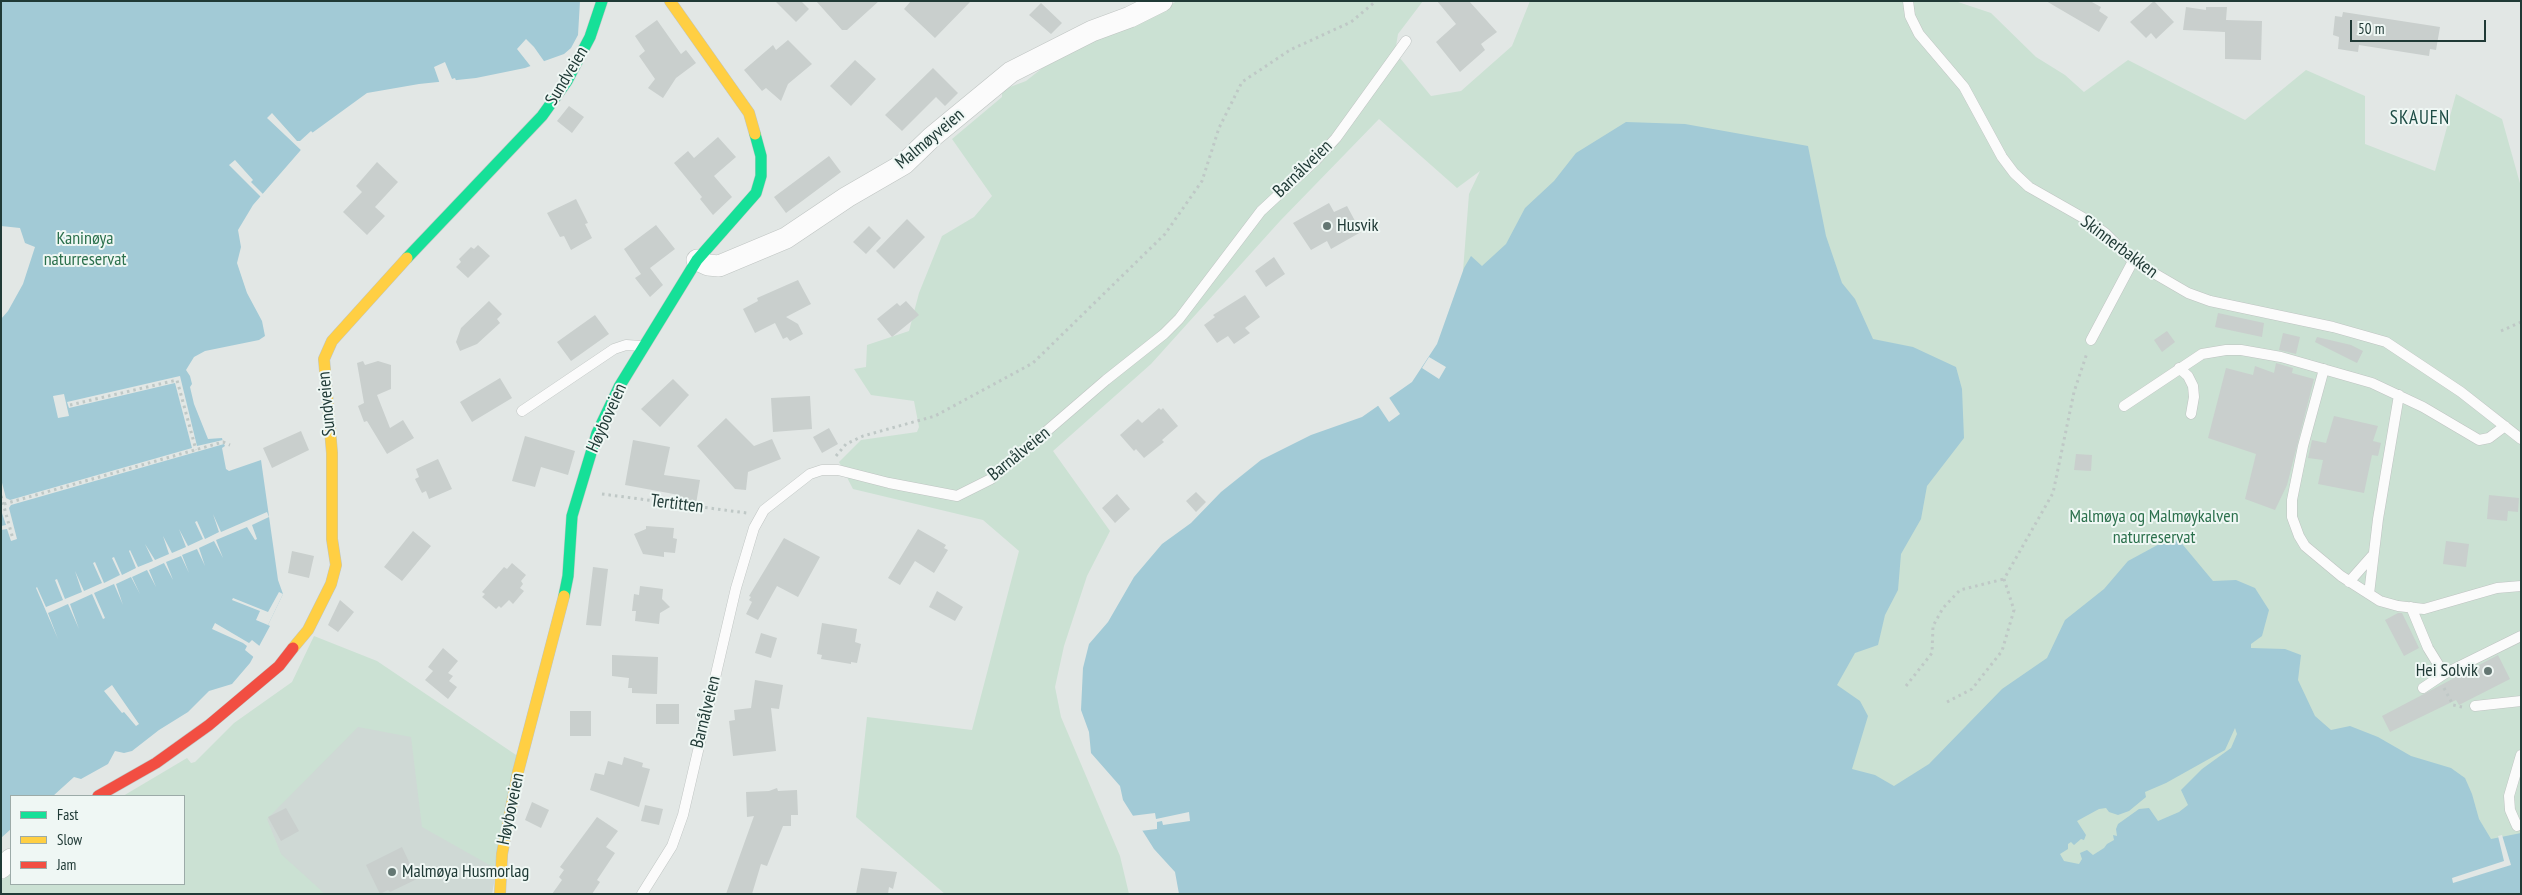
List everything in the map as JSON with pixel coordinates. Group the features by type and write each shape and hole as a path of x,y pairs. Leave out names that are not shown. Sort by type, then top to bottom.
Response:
{"street":[{"name":"Sundveien","path":"100,795 156,763 209,725 279,666 308,630 331,584 336,565 332,539 332,453 324,375 324,359 332,341 367,300 542,116 571,74 590,37 602,1"},
{"name":"Høyboveien","path":"500,894 502,854 518,772 558,623 568,576 569,538 577,494 597,433 619,387 697,260 756,193 761,176 761,156 749,113 728,80 670,1"},
{"name":"Malmøyveien","path":"697,260 708,266 719,266 786,238 847,197 904,164 932,136 1011,72 1092,32 1130,17 1162,1"}],"lane":[{"name":"Skinnerbakken","path":"1908,1 1910,16 1919,34 1964,87 1987,132 2014,173 2042,197 2096,227 2133,261 2158,278 2200,298 2325,325 2386,342 2461,392 2521,439"},
{"name":"Barnålveien","path":"642,894 672,846 683,815 736,588 754,528 764,510 810,474 830,470 956,496 992,479 1106,380 1164,334 1179,319 1261,211 1316,160 1336,138 1406,41"},
{"path":"2091,340 2133,261"},
{"path":"522,411 614,349 626,345 643,346"},
{"path":"2124,406 2178,368 2202,354 2234,350 2281,357 2372,384 2400,395 2479,440 2488,438 2505,426"},
{"path":"2178,368 2188,376 2193,386 2194,397 2191,414"},
{"path":"2324,369 2296,479 2292,517 2305,546 2349,582 2380,601 2411,607 2424,609 2497,588 2521,586"},
{"path":"2369,594 2372,556 2400,395"},
{"path":"2349,582 2372,556"},
{"path":"2411,607 2441,676"},
{"path":"2423,688 2441,676 2521,636"},
{"path":"2475,706 2521,701"},
{"path":"2517,826 2510,810 2509,796 2521,755"}],"path":[{"path":"830,470 831,464 846,444 863,436 935,416 1033,363 1165,234 1202,181 1219,128 1242,82 1290,50 1351,22 1376,1"},
{"path":"2501,331 2521,322"},
{"path":"1906,686 1932,653 1932,626 1943,608 1960,590 2004,579 2053,493 2074,392 2091,340"},
{"path":"70,405 177,380 196,450"},
{"path":"4,504 223,442 230,445"},
{"name":"Tertitten","path":"593,492 761,516"},
{"path":"1,496 13,539"},
{"path":"1947,702 1972,689 2002,651 2014,610 2004,579"},
{"path":"2441,676 2453,704 2458,708 2475,706"}],"shaded area":[{"path":"348,655 517,760 492,894 299,894 255,814"}],"green space":[{"name":"Malmøya og Malmøykalven naturreservat","path":"1177,1 1423,1 1398,34 1395,52 1431,96 1461,91 1512,46 1530,1 1955,1 1991,13 2036,57 2065,75 2084,92 2128,60 2245,120 2306,70 2365,96 2365,144 2435,171 2456,94 2502,119 2521,187 2521,894 1801,894 1463,271 1469,194 1480,171 1457,188 1379,119 1280,221 1151,364 1053,451 1110,531 1087,576 1064,646 1055,687 1061,717 1120,856 1129,894 945,894 856,817 867,717 972,730 1019,551 983,520 853,489 839,462 861,440 917,432 919,427 914,401 871,395 854,369 866,367 867,345 909,331 919,293 942,236 974,217 992,196 952,139 1002,97 1002,90 1026,81 1055,58 1147,18"},
{"path":"314,636 377,661 522,759 502,872 422,827 411,737 358,727 267,819 281,854 325,894 1,894 1,881 10,873 10,885 185,885 185,795 125,795 187,758 191,763 195,762 234,723 292,682"}],"water":[{"path":"1,1 580,1 578,35 571,48 564,54 525,68 476,78 419,84 367,93 312,133 300,151 253,205 238,230 241,247 237,263 247,293 262,321 265,336 259,340 205,351 194,357 186,370 192,384 190,387 194,404 208,439 222,438 225,446 222,448 226,469 229,471 261,460 278,580 283,594 268,625 270,626 250,663 232,684 209,691 188,712 159,730 132,751 124,753 115,751 108,764 81,779 74,777 54,795 10,795 10,830 1,838 1,319 8,311 23,284 35,247 25,243 20,228 1,226"},
{"path":"1626,122 1685,124 1808,146 1826,236 1842,283 1855,299 1873,339 1913,347 1956,367 1962,389 1964,438 1927,486 1921,519 1901,554 1898,590 1885,615 1878,645 1855,653 1837,685 1860,701 1868,716 1852,769 1875,775 1894,786 1929,764 2002,689 2047,658 2065,620 2104,589 2128,561 2163,542 2178,539 2213,581 2236,580 2255,588 2269,610 2262,636 2251,644 2251,648 2285,649 2301,655 2298,680 2315,716 2331,730 2350,726 2378,737 2411,756 2451,768 2465,778 2479,819 2491,839 2521,833 2521,894 1179,894 1175,872 1154,849 1123,800 1120,786 1091,753 1089,732 1081,710 1083,668 1089,644 1108,622 1134,577 1162,544 1191,523 1221,492 1261,460 1311,435 1362,417 1412,382 1437,344 1464,268 1471,256 1482,266 1506,244 1525,208 1554,181 1576,153","holes":["2235,728 2237,734 2231,748 2202,769 2181,790 2188,805 2179,812 2158,821 2149,808 2139,809 2118,824 2116,829 2117,836 2113,835 2114,840 2104,848 2093,855 2087,850 2080,853 2082,859 2079,864 2064,861 2060,854 2068,849 2068,844 2071,842 2074,845 2081,839 2084,840 2086,835 2077,821 2099,809 2106,808 2109,812 2118,815 2129,811 2146,797 2145,792 2166,783 2225,750"]}],"pier":[{"path":"526,39 546,64 532,68 517,49"},
{"path":"445,62 452,79 455,78 457,83 440,84 434,67"},
{"path":"272,113 297,141 300,141 311,131 314,134 303,152 267,118"},
{"path":"235,160 253,180 251,182 264,195 262,198 229,165"},
{"path":"1429,357 1446,367 1439,379 1422,368"},
{"path":"180,376 197,446 223,440 224,444 11,505 9,508 17,539 11,541 7,529 1,530 1,526 6,525 1,510 1,479 6,498 10,500 192,448 175,383 69,408 67,402"},
{"path":"64,394 69,416 58,418 53,396"},
{"path":"1388,396 1400,414 1389,422 1377,404"},
{"path":"267,512 269,517 252,525 257,539 255,540 247,527 216,540 223,558 214,541 199,548 205,566 197,549 182,555 189,573 181,556 166,562 173,580 164,563 149,570 156,587 147,570 132,577 140,594 131,577 116,584 123,605 114,584 94,593 105,618 103,619 92,594 70,604 79,629 68,604 48,613 58,639 37,587 46,607 63,600 55,580 57,579 65,599 82,592 75,571 84,591 102,583 93,563 95,562 104,583 120,575 112,558 114,557 122,575 136,568 130,550 138,567 153,561 145,544 155,560 169,554 163,536 172,553 186,547 179,529 188,546 203,539 195,522 197,521 205,539 219,532 213,514 221,532"},
{"path":"279,592 283,594 268,625 256,620 260,611 232,600 233,598 268,612"},
{"path":"215,623 249,643 252,640 262,648 256,659 245,650 247,646 243,643 212,629"},
{"path":"112,685 139,724 136,726 124,712 122,713 104,691"},
{"path":"1189,812 1190,821 1163,825 1162,821 1157,822 1157,829 1140,831 1131,816 1155,813 1156,819"},
{"path":"2502,835 2511,865 2453,883 2452,878 2504,861 2498,836"}],"building":[{"path":"775,1 801,1 809,9 796,22"},
{"path":"816,1 879,1 847,30 842,30"},
{"path":"911,1 971,1 935,38 904,9"},
{"path":"1437,1 1469,1 1497,32 1481,44 1485,50 1460,72 1436,42 1456,24"},
{"path":"2046,1 2090,1 2101,7 2099,11 2108,17 2099,32"},
{"path":"2154,1 2174,22 2156,39 2151,33 2146,38 2130,22"},
{"path":"1041,3 1062,23 1051,34 1029,15"},
{"path":"2186,7 2206,10 2206,7 2227,7 2226,20 2262,21 2261,60 2225,59 2225,32 2183,30"},
{"path":"2343,12 2440,27 2436,50 2430,49 2429,56 2359,45 2358,52 2338,49 2339,37 2333,35 2335,16 2342,17"},
{"path":"657,20 681,54 686,50 696,63 676,78 663,98 648,88 655,79 639,56 645,51 635,36"},
{"path":"788,40 812,64 788,84 781,101 766,88 762,91 744,70 773,45 776,50"},
{"path":"855,60 876,79 851,106 830,86"},
{"path":"933,68 958,93 945,106 936,97 902,131 885,115"},
{"path":"569,106 584,117 572,133 557,121"},
{"path":"718,137 736,157 714,176 732,197 713,215 700,199 702,197 674,163 688,151 694,158"},
{"path":"829,156 841,172 786,213 774,197"},
{"path":"377,162 398,182 375,207 385,216 367,235 343,212 362,192 356,186"},
{"path":"576,199 588,223 585,224 592,238 571,250 564,236 560,237 547,213"},
{"name":"Husvik","path":"1329,203 1334,212 1347,206 1361,232 1331,249 1327,241 1311,250 1293,223"},
{"path":"907,219 925,237 894,269 876,251"},
{"path":"656,225 675,249 650,268 663,285 650,297 635,278 641,274 624,249"},
{"path":"869,226 881,238 866,254 853,242"},
{"path":"478,245 490,256 468,278 456,267 461,262 459,259 471,247 474,249"},
{"path":"1274,257 1285,274 1266,287 1255,271"},
{"path":"798,280 811,304 786,317 798,324 803,334 790,341 787,337 783,339 775,323 755,333 743,309 758,301 757,298"},
{"path":"1245,295 1260,317 1245,328 1250,333 1234,344 1228,336 1217,343 1204,325 1215,317 1213,315"},
{"path":"489,301 502,314 497,319 500,323 477,344 460,351 456,342 461,328"},
{"path":"906,301 919,315 892,337 877,319 897,303 900,306"},
{"path":"2218,313 2264,323 2262,337 2215,327"},
{"path":"595,315 609,334 571,361 557,342"},
{"path":"2167,331 2175,342 2162,352 2154,340"},
{"path":"2283,333 2300,337 2296,354 2279,350"},
{"path":"2317,337 2351,345 2363,351 2357,363 2315,342"},
{"path":"363,361 365,365 378,361 391,365 391,389 377,395 390,428 403,420 414,438 387,454 367,421 364,422 358,406 364,403 357,363"},
{"path":"2276,363 2293,368 2292,373 2314,379 2287,485 2275,510 2245,499 2256,454 2208,438 2226,368 2253,375 2255,366 2274,373"},
{"path":"500,378 512,398 472,422 460,402"},
{"path":"673,379 689,395 660,427 641,409"},
{"path":"810,396 812,429 773,432 771,398"},
{"path":"1159,408 1161,410 1163,408 1178,426 1162,440 1164,442 1144,458 1136,449 1134,451 1120,435 1138,419 1142,423"},
{"path":"2334,416 2378,426 2373,441 2381,443 2378,456 2372,455 2364,493 2318,484 2323,460 2308,458 2312,440 2326,443"},
{"path":"726,418 754,446 772,439 781,459 748,472 746,490 735,489 697,446"},
{"path":"829,428 838,444 822,453 813,437"},
{"path":"301,431 309,450 272,468 263,448"},
{"path":"525,436 575,451 568,475 541,467 535,487 512,481"},
{"path":"633,440 670,447 664,475 700,480 696,504 678,501 679,495 625,485"},
{"path":"2076,454 2092,455 2091,471 2074,470"},
{"path":"438,459 452,489 429,499 426,491 422,493 415,479 419,477 416,469"},
{"path":"1196,492 1206,502 1196,512 1186,501"},
{"path":"1117,494 1130,509 1115,523 1102,508"},
{"path":"2489,495 2519,498 2518,512 2508,511 2507,521 2487,519"},
{"path":"646,526 674,528 673,538 677,539 675,553 664,552 664,557 643,554 634,534 646,529"},
{"path":"918,529 946,545 944,548 948,550 934,573 915,561 900,585 888,578"},
{"path":"413,531 431,546 402,581 384,567"},
{"path":"784,538 820,557 798,597 777,586 758,620 746,614 752,602 749,600 751,597 749,596"},
{"path":"2446,541 2469,544 2466,567 2443,564"},
{"path":"292,551 314,556 309,578 288,573"},
{"path":"512,563 526,575 521,581 523,584 520,588 524,591 513,604 509,600 501,608 499,606 496,609 482,597 485,594 482,592 504,567 507,569"},
{"path":"593,567 608,569 601,626 586,625"},
{"path":"640,586 663,589 662,599 670,607 660,613 659,624 635,621 636,611 632,611 634,594 639,595"},
{"path":"937,591 963,607 955,621 929,607"},
{"path":"340,600 354,612 338,632 328,625"},
{"path":"2398,613 2402,613 2419,648 2404,656 2385,620"},
{"path":"822,623 857,629 855,642 861,644 857,663 851,662 851,664 821,659 822,655 817,654"},
{"path":"761,633 777,638 771,658 755,653"},
{"path":"443,648 458,661 448,673 453,676 449,681 457,687 448,699 425,680 433,671 428,667"},
{"path":"612,655 658,657 657,694 632,693 632,688 628,688 629,678 612,676"},
{"path":"2498,655 2510,679 2459,705 2456,700 2390,732 2382,716"},
{"path":"755,680 783,685 779,709 771,708 776,751 733,756 729,721 735,720 734,710 751,708"},
{"path":"656,704 679,704 679,724 656,724"},
{"path":"570,711 591,711 591,736 570,736"},
{"path":"624,757 643,763 642,767 650,769 639,807 590,790 595,773 604,775 608,761 622,765"},
{"path":"777,788 778,791 797,790 798,815 791,815 791,826 783,826 767,866 761,864 752,894 726,894 754,816 747,817 746,792 769,791"},
{"path":"532,802 549,810 541,828 525,820"},
{"path":"645,805 663,809 659,825 641,821"},
{"path":"286,808 299,831 281,841 268,817"},
{"path":"597,817 618,831 606,847 615,853 597,880 600,882 592,894 552,894 562,880 559,877 564,870 560,867"},
{"path":"402,847 417,879 390,892 388,890 380,894 366,865"},
{"path":"861,868 897,872 893,889 889,887 888,894 856,894"}],"traffic: fast":[{"path":"407,258 542,116 567,81 590,37 602,1"},
{"path":"564,596 568,576 572,516 597,433 619,387 697,260 756,193 761,176 761,156 755,134"}],"traffic: slow":[{"path":"670,1 749,113 755,134"},
{"path":"293,648 308,630 331,584 336,565 332,539 332,453 324,359 332,341 407,258"},
{"path":"500,894 502,854 518,772 564,596"}],"traffic: jam":[{"path":"100,795 156,763 209,725 279,666 293,648"}],"place":[{"name":"Husvik","path":"1327,226"},
{"name":"Hei Solvik","path":"2488,671"},
{"name":"Malmøya Husmorlag","path":"392,872"}],"district":[{"name":"SKAUEN","path":"2420,119"}],"park label":[{"name":"Kaninøya naturreservat","path":"85,249"}]}
